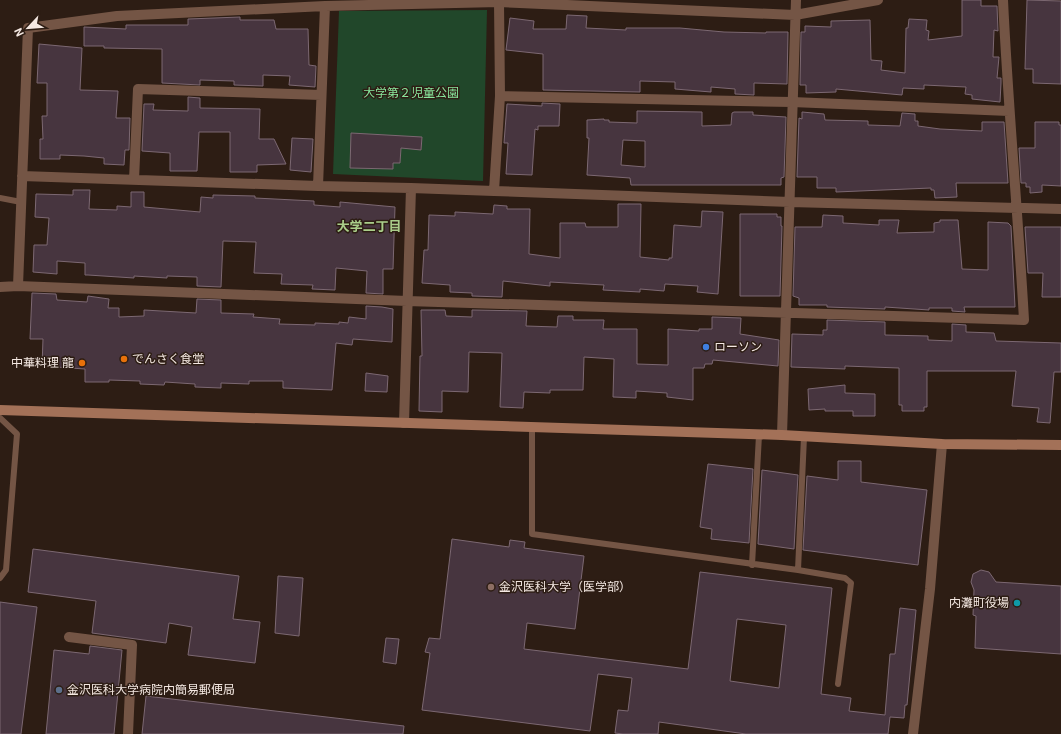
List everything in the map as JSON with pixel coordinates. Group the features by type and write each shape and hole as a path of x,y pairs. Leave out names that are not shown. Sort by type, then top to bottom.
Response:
{"street":[{"path":"782,436 796,0"},
{"path":"18,286 28,28 117,16 325,6 499,1 795,15 878,0"},
{"path":"0,287 18,286 407,301 1024,320 1018,207 1009,111 1003,0"},
{"path":"494,191 500,96 499,1"},
{"path":"318,186 325,6"},
{"path":"134,180 138,89 321,95"},
{"path":"500,96 792,102 1009,111"},
{"path":"22,176 790,202 1061,209"},
{"path":"404,423 411,188"},
{"path":"0,410 760,435 942,444 1061,445"},
{"path":"913,734 930,589 942,444"},
{"path":"70,636 132,645 128,734"}],"lane":[{"path":"0,198 21,202"},
{"path":"0,418 17,434 6,570 0,578"},
{"path":"532,427 532,534 752,565 798,570 845,578 851,583 838,684"},
{"path":"752,565 760,435"},
{"path":"798,570 804,437"}],"green space":[{"name":"大学第２児童公園","path":"487,10 483,181 333,174 339,11"}],"building":[{"path":"962,0 981,0 981,6 997,6 998,31 994,30 993,57 999,57 997,78 1001,78 1000,102 972,99 972,95 965,94 966,87 924,85 924,89 903,88 902,95 836,89 836,92 806,93 806,85 800,85 801,32 805,32 805,26 831,27 831,21 870,20 871,60 882,61 881,70 905,73 906,28 908,28 909,19 927,20 926,30 929,31 928,40 962,36"},
{"path":"1027,0 1061,1 1061,84 1033,83 1033,69 1025,69"},
{"path":"567,15 587,16 586,28 626,30 626,28 680,28 724,32 788,32 787,84 754,83 754,95 735,94 735,89 711,87 711,92 675,89 675,82 640,81 640,92 543,90 543,54 506,50 510,18 534,21 533,29 566,29"},
{"path":"240,17 240,20 274,20 276,29 308,29 309,65 316,66 315,87 289,85 290,76 263,75 263,86 234,85 234,81 200,80 200,85 162,83 162,49 104,48 104,46 84,46 84,27 126,29 126,25 188,25 188,19"},
{"path":"39,44 82,48 80,90 118,91 116,118 130,118 129,150 125,150 124,165 104,164 104,158 84,156 60,155 60,159 40,159 40,139 43,139 42,116 47,116 47,83 37,83"},
{"path":"188,97 200,98 200,108 260,109 259,139 274,139 286,164 257,165 257,172 230,172 230,132 199,132 197,171 170,171 170,153 142,151 144,104 154,104 153,110 188,111"},
{"path":"542,103 560,104 559,126 538,126 538,130 535,129 532,175 506,174 508,143 504,143 507,104 542,106"},
{"path":"637,111 702,112 702,126 731,125 732,113 734,112 753,112 753,115 786,117 784,177 781,178 781,185 631,185 630,178 587,175 589,138 587,138 587,120 604,119 609,120 609,122 637,123","holes":["623,140 645,141 645,167 621,165"]},
{"path":"802,112 824,114 825,120 868,121 868,125 900,126 902,113 915,114 915,121 918,121 918,126 940,129 982,131 982,122 1004,122 1008,183 956,183 957,197 935,198 934,190 931,190 931,188 836,192 836,188 817,188 817,177 797,177 799,118 802,119"},
{"path":"1035,122 1059,122 1059,125 1061,125 1061,186 1042,185 1042,192 1030,193 1030,187 1026,187 1026,183 1021,183 1019,148 1035,148"},
{"path":"351,133 422,137 421,150 401,148 400,163 393,163 393,169 350,168"},
{"path":"292,138 313,139 311,172 290,170"},
{"path":"73,190 90,190 89,209 117,210 117,206 131,207 131,192 144,192 144,207 200,212 201,197 213,198 213,195 255,196 255,198 314,201 314,205 340,207 340,202 395,207 393,269 383,269 383,294 366,293 367,271 336,268 335,290 312,289 313,285 281,284 282,274 254,273 256,242 223,241 221,287 197,286 197,277 167,276 167,278 134,276 134,278 85,275 85,263 57,261 57,274 33,272 34,245 47,245 49,218 35,217 36,194 73,195"},
{"path":"618,204 641,204 640,257 669,260 669,258 672,258 674,225 701,227 702,211 723,212 718,294 697,292 698,286 665,284 664,291 640,289 640,292 603,290 604,285 550,282 550,286 503,281 502,297 472,296 472,293 450,292 450,285 422,283 424,250 428,250 429,215 455,216 455,212 493,214 494,205 507,206 507,209 530,209 529,254 560,258 560,223 585,223 586,227 618,227"},
{"path":"740,214 777,214 777,217 781,217 780,296 740,296"},
{"path":"823,215 843,216 843,223 879,225 879,220 899,220 897,233 934,232 934,223 940,222 940,220 958,220 962,269 988,270 988,222 1008,223 1011,226 1015,307 964,307 965,312 952,311 952,308 929,308 929,310 885,307 885,309 827,307 827,305 799,305 799,298 793,296 795,227 822,227"},
{"path":"1025,227 1061,227 1061,297 1042,297 1043,273 1028,273"},
{"path":"32,293 56,294 57,300 87,302 88,296 109,299 108,308 119,308 119,317 144,316 144,310 196,313 197,299 221,300 221,313 254,314 253,317 280,319 279,324 315,325 315,323 348,323 349,317 366,319 366,306 382,307 393,309 392,342 353,339 352,345 336,343 332,390 283,388 283,381 249,381 249,384 221,383 221,388 195,387 195,384 165,382 164,385 140,384 140,381 109,380 109,382 85,382 85,369 42,366 43,339 30,339"},
{"path":"421,310 445,310 446,316 472,317 472,310 527,311 526,326 557,327 558,316 573,316 573,320 604,320 603,329 637,329 637,364 668,365 668,329 699,331 699,329 712,329 712,317 741,318 740,334 779,340 778,366 713,360 712,364 705,364 704,368 693,368 693,400 667,397 667,393 636,391 636,398 613,397 614,359 584,357 583,390 550,390 550,393 524,392 523,408 500,407 502,353 469,352 468,392 442,391 442,412 419,411 420,356 422,356"},
{"path":"827,320 885,322 885,335 928,336 928,340 952,341 952,324 966,325 966,332 994,333 996,341 1061,343 1061,372 1054,372 1050,423 1037,422 1039,408 1012,406 1016,371 927,371 927,407 924,407 924,411 902,411 902,405 899,405 899,368 845,366 845,369 791,367 792,334 823,335 823,330 827,330"},
{"path":"366,373 388,376 387,392 365,391"},
{"path":"845,385 845,393 875,394 875,416 853,416 853,411 825,411 825,409 809,410 808,389"},
{"path":"838,461 861,461 861,482 927,490 918,565 803,550 807,476 838,480"},
{"path":"708,464 753,469 749,543 711,539 712,529 700,527"},
{"path":"762,470 798,475 794,549 758,544"},
{"path":"452,539 509,547 510,540 525,542 524,548 584,556 575,629 527,623 524,649 688,669 700,572 832,588 821,694 851,698 849,711 885,715 890,654 895,654 900,608 916,610 907,705 905,705 904,718 890,717 888,734 746,734 659,722 658,734 615,733 618,710 628,711 632,678 598,674 590,731 422,710 430,653 425,652 429,638 440,639","holes":["737,619 786,625 779,688 730,681"]},
{"path":"33,549 239,576 233,619 260,622 255,663 188,655 192,627 169,623 166,643 92,633 96,601 28,592"},
{"name":"内灘町役場","path":"981,570 989,572 996,582 1061,586 1061,654 975,648 976,616 973,615 974,590 971,582 973,574"},
{"path":"278,576 303,578 299,636 275,633"},
{"path":"0,602 37,607 21,734 0,734"},
{"path":"386,638 399,639 396,664 383,662"},
{"path":"90,646 122,650 114,734 46,734 54,650 89,654"},
{"path":"146,696 404,726 403,734 142,734"}],"place":[{"name":"ローソン","path":"706,347"},
{"name":"でんさく食堂","path":"124,359"},
{"name":"中華料理 龍","path":"82,363"},
{"name":"金沢医科大学（医学部）","path":"491,587"},
{"name":"内灘町役場","path":"1017,603"},
{"name":"金沢医科大学病院内簡易郵便局","path":"59,690"}],"district":[{"name":"大学二丁目","path":"369,226"}]}
